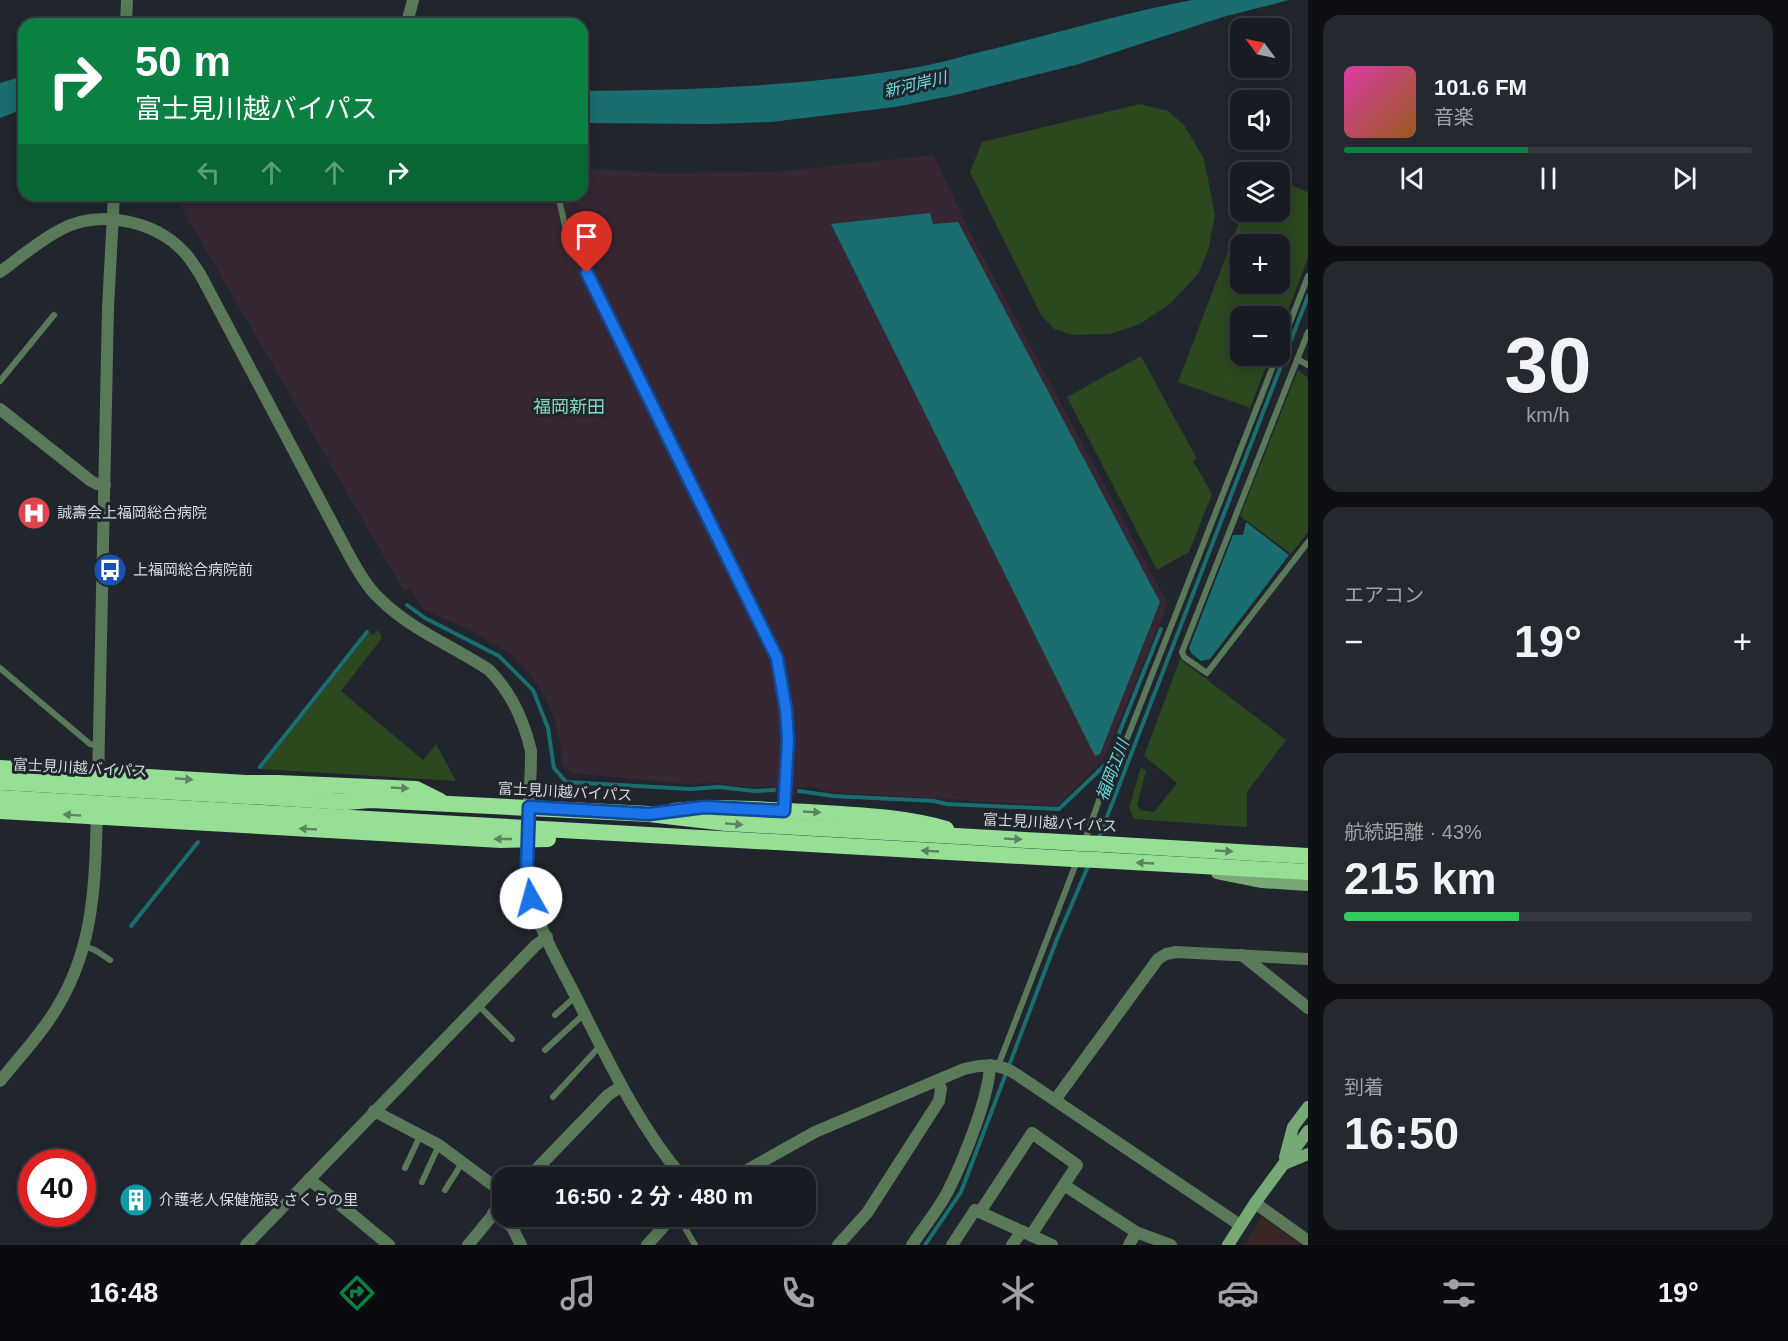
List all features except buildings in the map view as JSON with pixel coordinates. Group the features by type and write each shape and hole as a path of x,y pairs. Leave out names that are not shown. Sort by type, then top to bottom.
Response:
{"highway":[{"path":"0,768 246,783 416,789 446,804"},
{"name":"富士見川越バイパス","path":"0,782 282,806 639,843 665,836 1100,852 1308,856"},
{"name":"富士見川越バイパス","path":"0,798 282,806 371,800 529,807 649,814 726,823 975,837 1076,851"},
{"path":"649,814 704,807 784,811 917,821 975,837"},
{"path":"0,811 501,840 528,833"},
{"name":"富士見川越バイパス","path":"1100,852 1183,865 1308,872"}],"main road":[{"path":"1183,865 1262,882 1308,885"},
{"path":"1283,1164 1293,1127 1308,1107"},
{"path":"1228,1245 1255,1203 1308,1131"},
{"path":"1283,1164 1308,1154"}],"street":[{"path":"126,18 127,0"},
{"path":"408,18 413,0"},
{"path":"0,1081 49,1020 69,984 84,946 94,897 114,201"},
{"path":"0,273 62,229 87,221 112,219 134,222 167,238 184,252 200,274 365,581 398,615 489,670 507,692 521,720 531,751 527,866 531,898 547,938 600,1046 645,1127 675,1167"},
{"path":"0,409 91,481 105,484"},
{"path":"246,1245 536,945 547,938"},
{"path":"1055,1100 1158,959 1166,954 1176,952 1308,958"},
{"path":"1242,956 1308,1008"},
{"path":"912,1245 947,1192 990,1080 1001,1067"},
{"path":"753,1167 815,1132 964,1069 1001,1067 1055,1100 1240,1225"},
{"path":"838,1245 867,1213 939,1101 941,1089 938,1080"},
{"path":"539,1167 609,1095 622,1086"},
{"path":"374,1111 439,1145 492,1184"},
{"path":"980,1212 1032,1133 1077,1165 1026,1233 1012,1245"},
{"path":"309,1179 389,1245"},
{"path":"1064,1185 1136,1232 1171,1245"},
{"path":"1255,1203 1308,1241"},
{"path":"952,1245 975,1210 1052,1245"},
{"path":"468,1245 492,1214"},
{"path":"512,1227 521,1245"},
{"path":"647,1245 663,1227"},
{"path":"1129,1245 1136,1232"}],"lane":[{"path":"560,204 566,230 777,658 786,710 788,740 784,811"},
{"path":"1290,322 1308,276"},
{"path":"0,381 54,315"},
{"path":"1308,332 1182,652 1184,657 1207,673 1308,542"},
{"path":"1297,359 1308,365"},
{"path":"1001,1067 1104,786 1128,736 1273,366"},
{"path":"0,668 90,744 99,746"},
{"path":"84,946 110,960"},
{"path":"555,1015 576,996"},
{"path":"478,1005 512,1039"},
{"path":"545,1050 584,1013"},
{"path":"553,1097 600,1046"},
{"path":"405,1168 421,1134"},
{"path":"422,1182 439,1145"},
{"path":"445,1190 463,1162"},
{"path":"683,1227 695,1245"}],"shaded area":[{"path":"1140,104 1168,111 1184,125 1204,159 1215,215 1208,251 1198,274 1171,303 1140,324 1110,334 1072,335 1054,329 1041,315 970,172 982,142"},
{"path":"933,155 975,242 1168,604 1103,761 1057,806 830,792 812,787 797,787 796,795 773,794 774,785 754,788 719,783 685,784 571,773 562,764 555,720 545,696 529,673 512,655 474,632 423,609 411,589 404,591 177,201 588,201 588,168 662,173 776,172"},
{"path":"1290,185 1308,192 1308,258 1290,306 1230,306 1230,366 1266,366 1250,408 1178,382 1230,246 1230,294 1290,294 1290,234 1235,234 1239,222 1290,222"},
{"path":"1141,356 1197,459 1193,461 1212,494 1189,552 1157,570 1067,397"},
{"path":"1298,370 1308,378 1308,532 1291,554 1240,516"},
{"path":"378,630 382,638 341,691 423,760 436,744 456,781 261,769 370,632 373,635"},
{"path":"1180,659 1286,740 1247,792 1247,827 1134,819 1129,808 1141,767 1146,771 1137,805 1141,810 1154,812 1177,783 1144,756"},
{"path":"1262,1217 1302,1245 1244,1245"}],"water":[{"name":"新河岸川","path":"1192,0 1289,0 1223,17 1079,64 955,95 895,107 771,122 588,123 588,91 667,90 793,83 918,67"},
{"path":"18,78 18,111 0,118 0,83"},
{"path":"930,213 933,224 958,222 1160,602 1100,754 1095,756 831,224"},
{"path":"1246,522 1289,555 1210,659 1201,661 1192,654 1189,648 1233,535 1243,535"}],"waterway":[{"name":"福岡江川","path":"1098,840 1308,296"},
{"path":"407,605 425,618 499,656 533,690 548,728 554,768 566,782 690,789 719,787 754,791 774,790"},
{"path":"799,791 833,796 934,801 947,804 1059,809 1107,763 1161,629"},
{"path":"260,767 367,632"},
{"path":"131,926 198,842"},
{"name":"福岡江川","path":"925,1245 961,1192 1057,939 1089,864"}],"place":[{"name":"誠壽会上福岡総合病院","path":"34,513"},
{"name":"上福岡総合病院前","path":"110,570"},
{"name":"介護老人保健施設 さくらの里","path":"136,1200"}],"district":[{"name":"福岡新田","path":"569,407"}],"route":[{"path":"531,898 527,866 529,807 649,814 704,807 784,811 788,740 786,710 777,658 587,273"}]}
